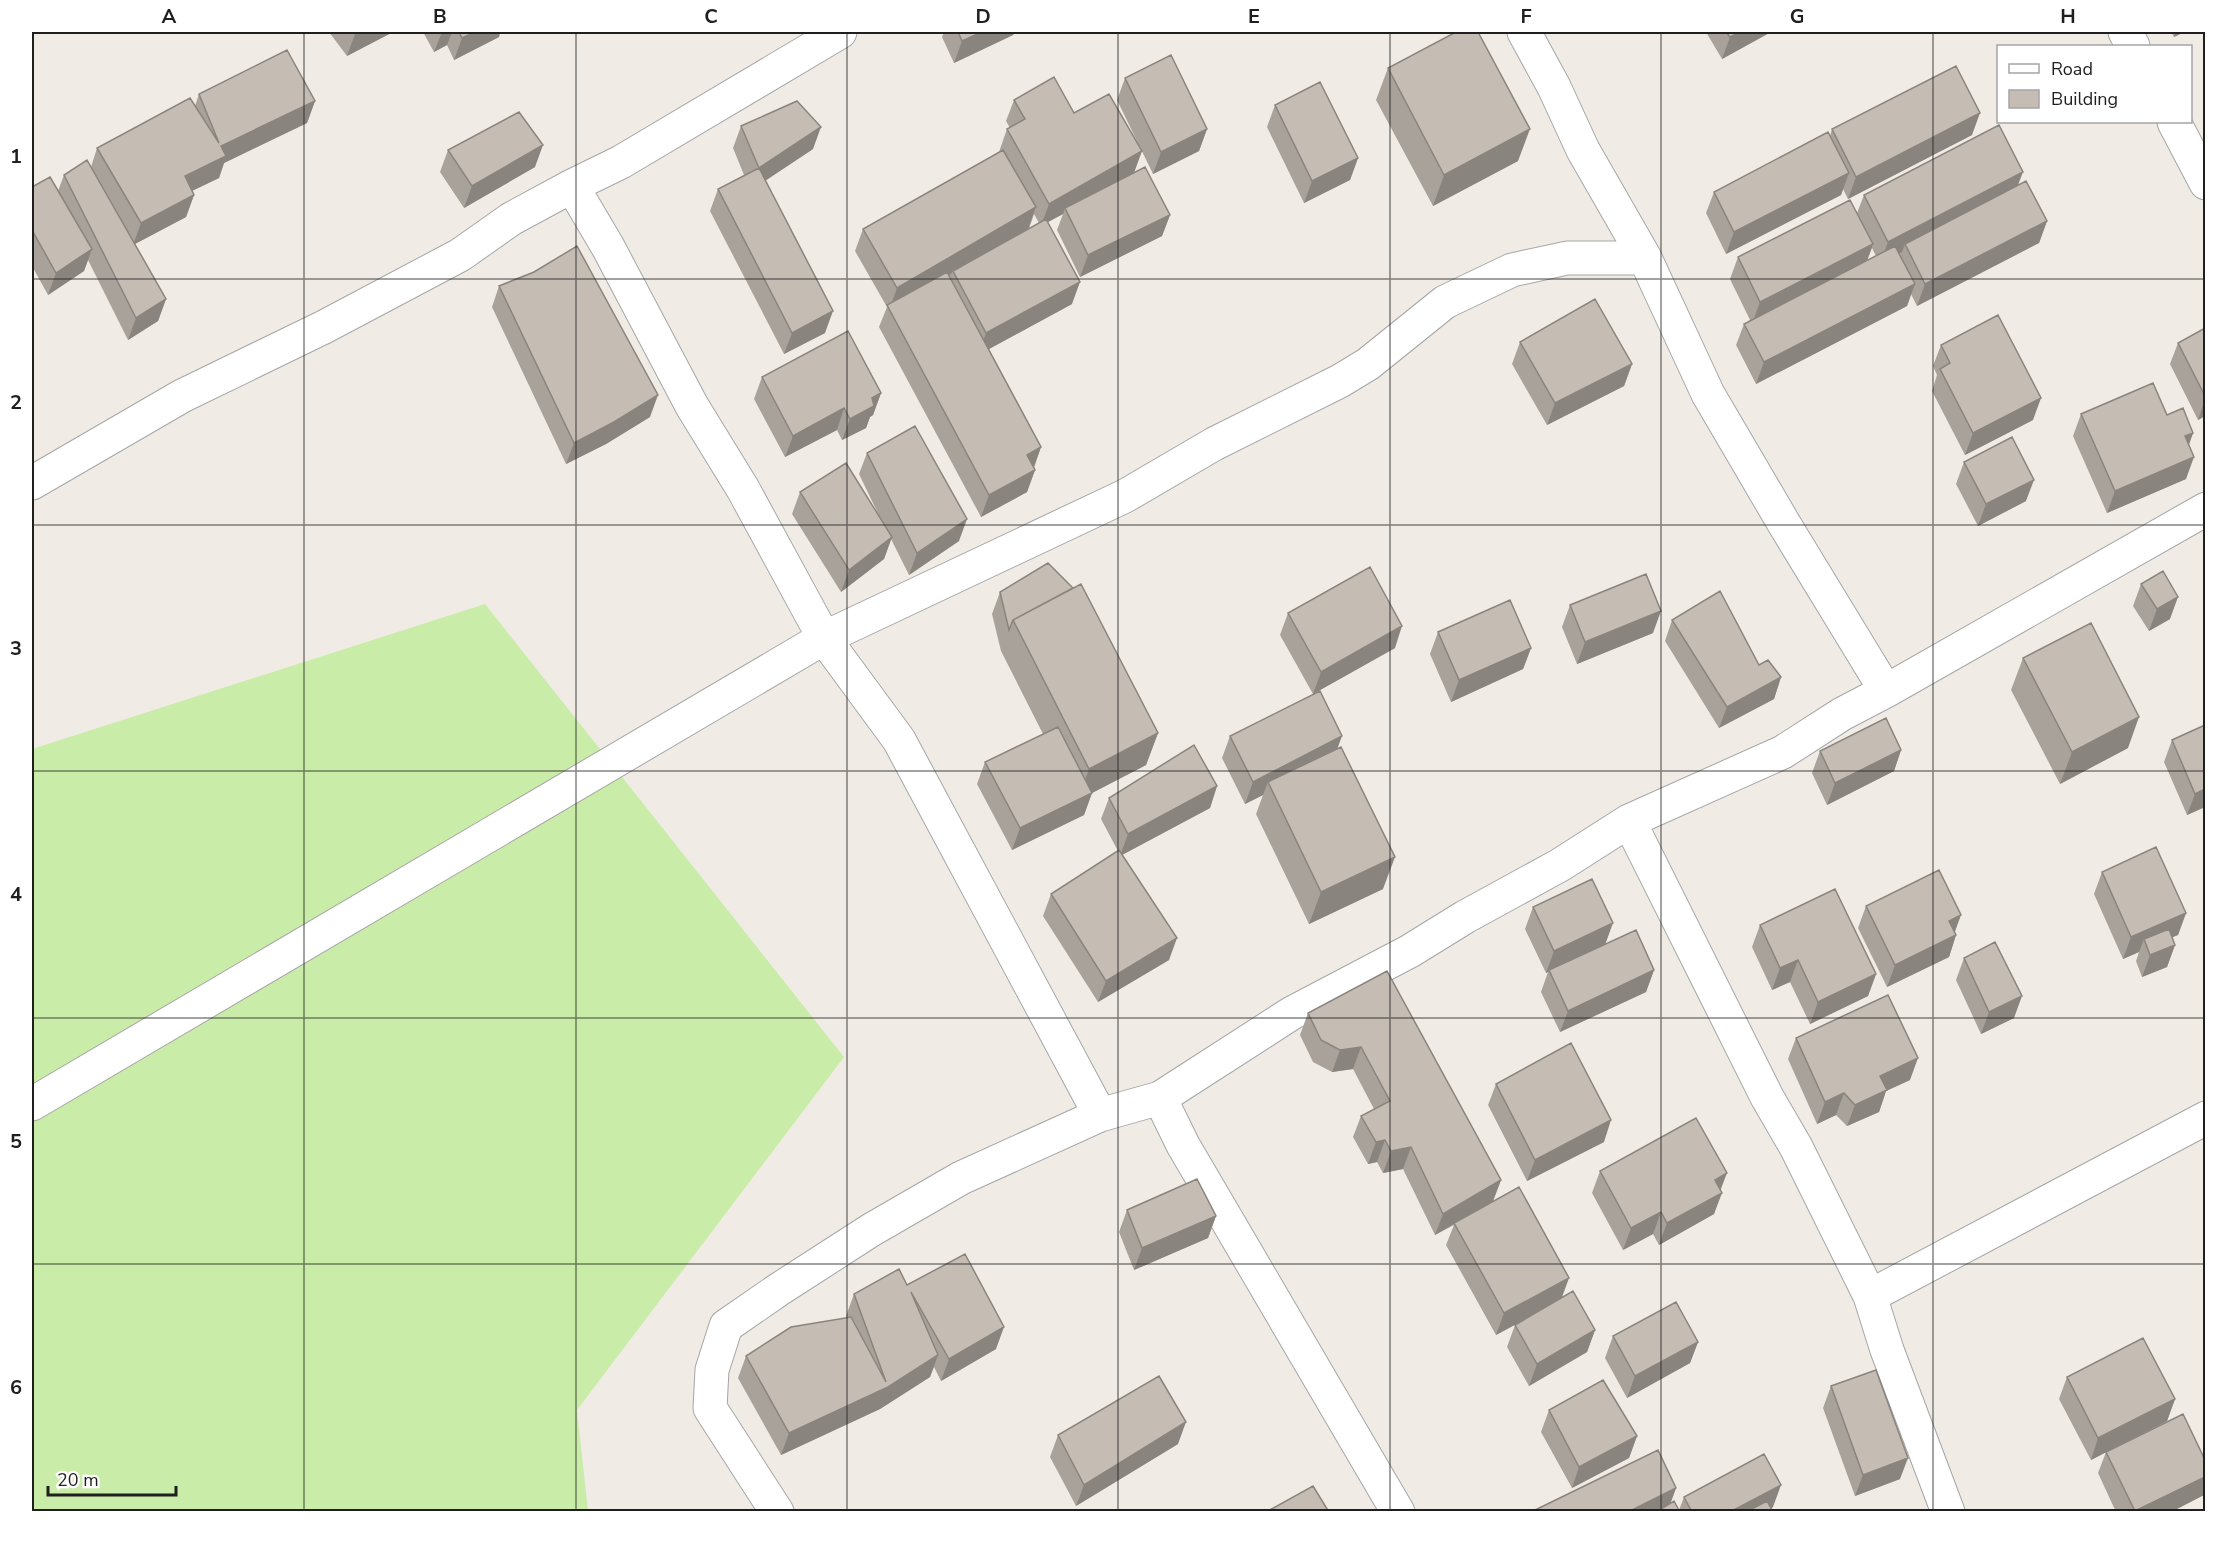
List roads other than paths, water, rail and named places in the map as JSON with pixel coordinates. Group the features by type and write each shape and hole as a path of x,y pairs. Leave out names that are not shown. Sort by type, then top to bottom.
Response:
{"street":[{"path":"32,483 182,396 324,327 460,255 512,219 621,162 840,32"},
{"path":"1524,32 1554,87 1588,159 1645,258 1708,394 1886,691"},
{"path":"2175,123 2205,183"},
{"path":"572,186 608,247 692,406 743,489 824,638 898,740 1100,1115"},
{"path":"32,1104 824,638 1125,496 1214,444 1340,381 1368,364 1445,302 1512,270 1567,258 1645,258"},
{"path":"777,1512 710,1408 712,1370 726,1326 870,1230 961,1178 1100,1115 1160,1098 1292,1013 1410,951 1465,917 1560,865 1629,822 1783,752 1842,714 2205,509"},
{"path":"1629,822 1870,1296 1887,1350 1948,1512"},
{"path":"1160,1098 1189,1155 1398,1512"},
{"path":"1870,1296 2205,1119"}]}
